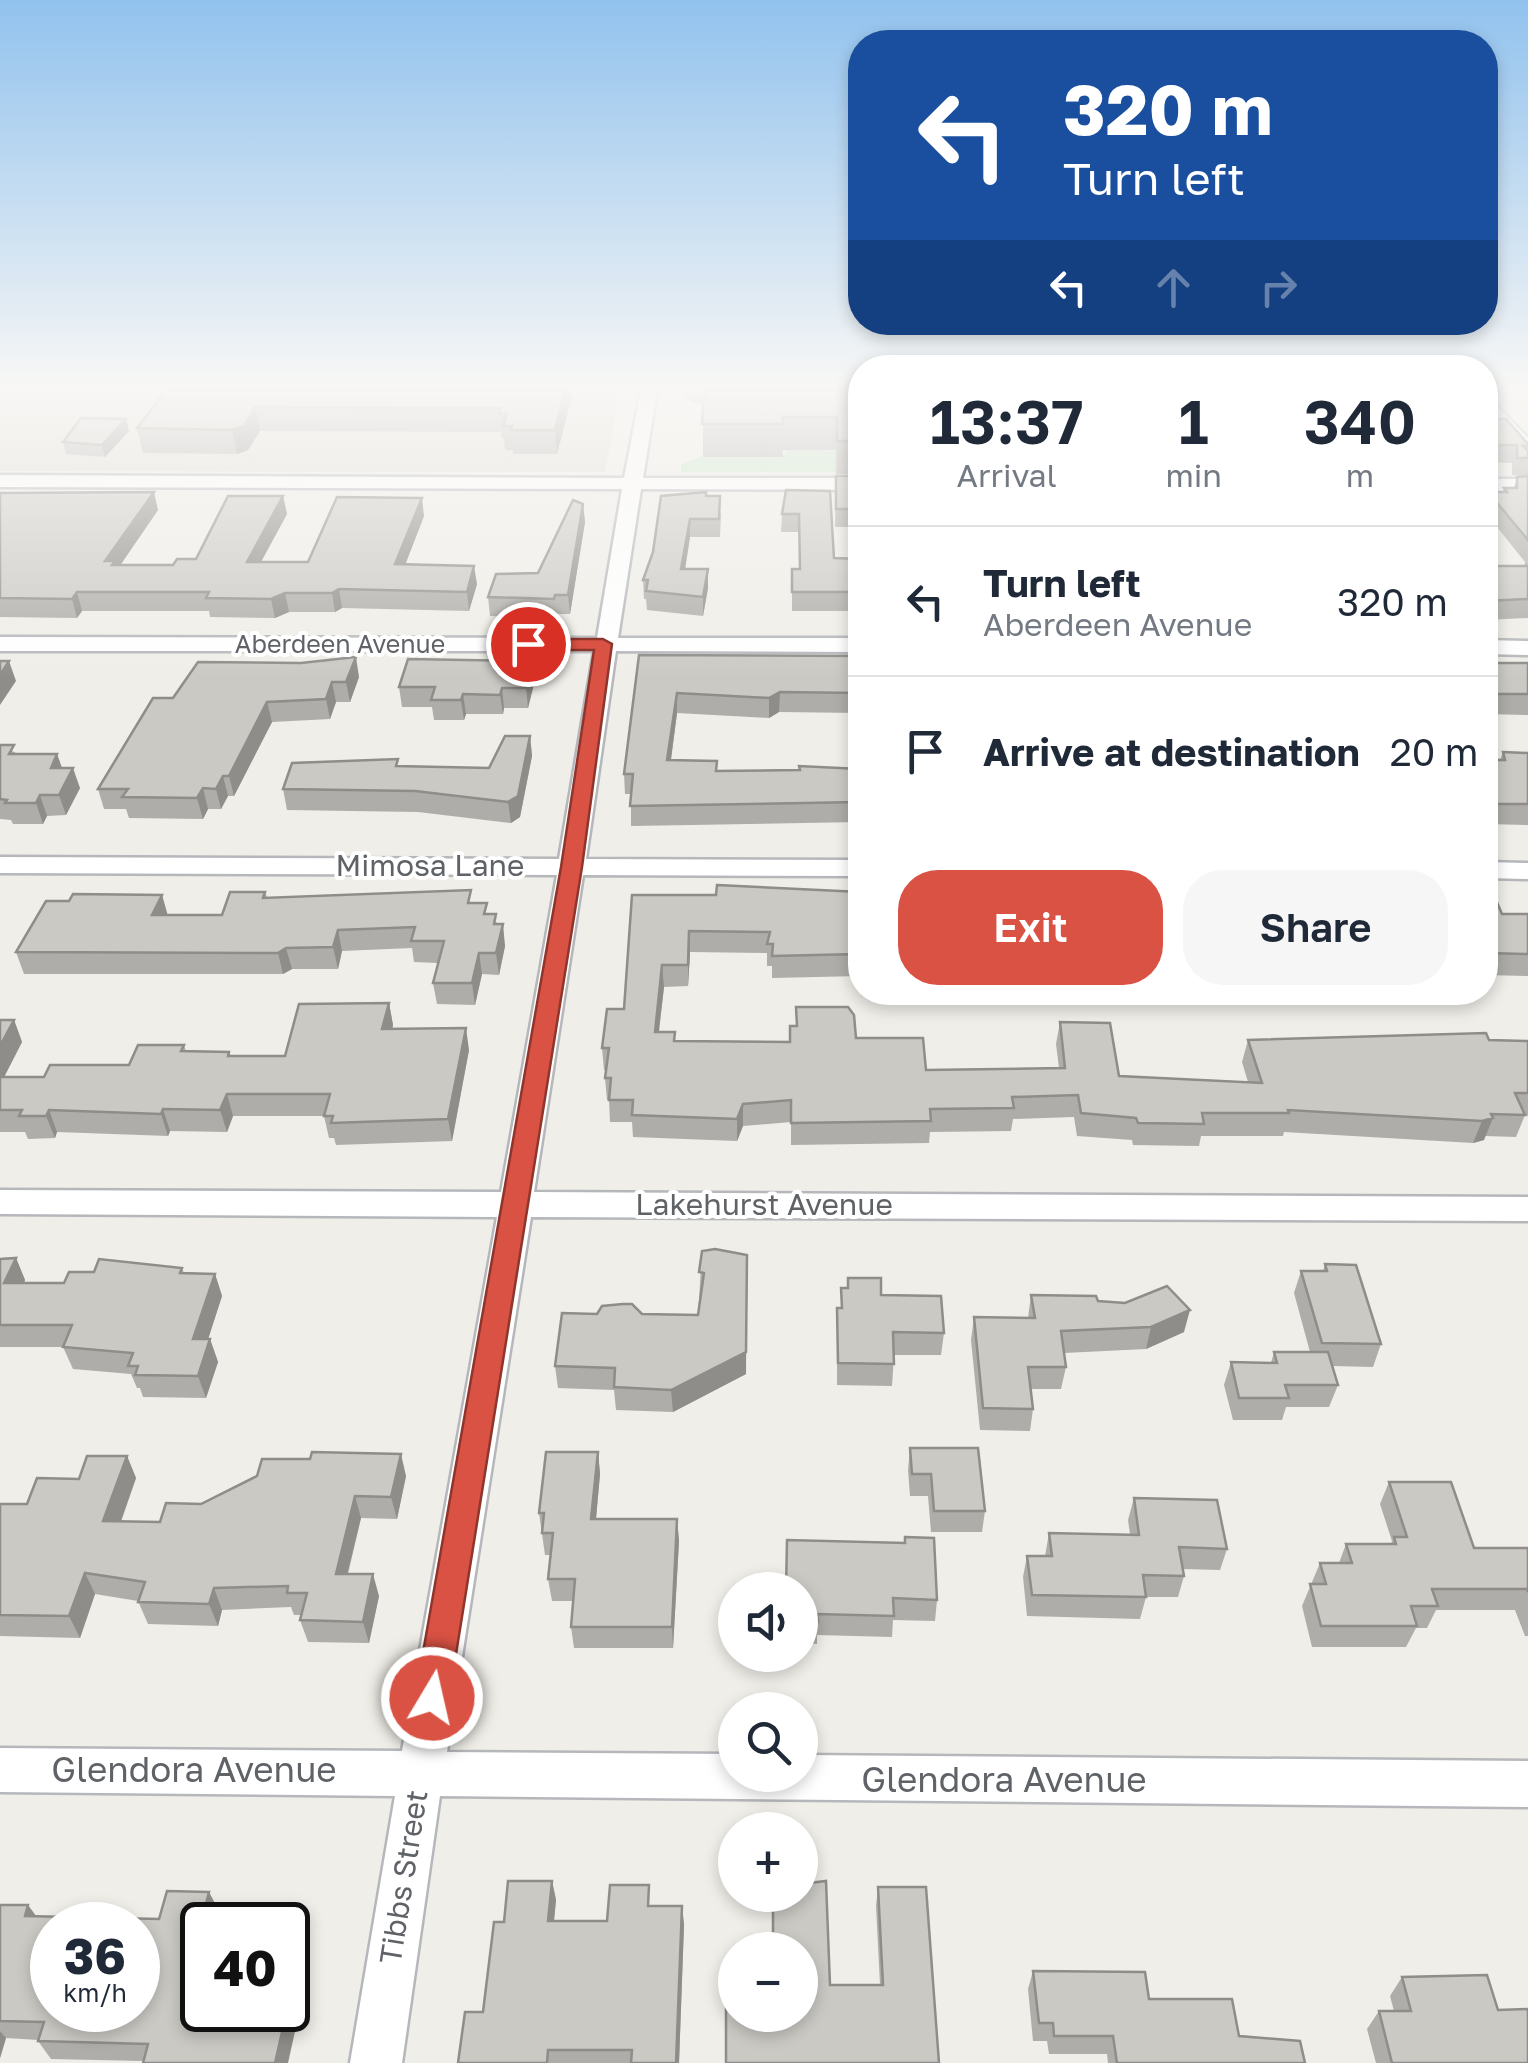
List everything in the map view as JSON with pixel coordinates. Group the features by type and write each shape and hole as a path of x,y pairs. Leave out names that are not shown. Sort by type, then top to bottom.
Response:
{"street":[{"name":"Tibbs Street","path":"376,2063 420,1771 572,867 603,644 631,486"},
{"name":"Aberdeen Avenue","path":"0,644 848,646"},
{"path":"1498,648 1528,648"},
{"name":"Mimosa Lane","path":"0,865 848,868"},
{"path":"1498,870 1528,870"},
{"name":"Lakehurst Avenue","path":"0,1202 1528,1209"},
{"name":"Glendora Avenue","path":"0,1770 1528,1784"}],"building":[{"path":"836,486 848,486 848,509 836,509"},
{"path":"1528,486 1528,540 1498,504 1498,492"},
{"path":"786,490 830,491 834,558 848,559 848,592 792,592 792,569 800,569 799,514 782,514"},
{"path":"154,492 105,561 115,561 112,565 173,565 177,559 196,559 228,496 283,496 247,562 308,562 337,497 422,498 395,564 474,566 467,592 339,589 332,593 285,593 271,599 206,598 209,592 77,592 72,599 0,598 0,493"},
{"path":"706,492 706,496 720,496 719,519 690,519 681,569 708,569 703,597 646,591 648,580 643,580 653,552 661,496"},
{"path":"573,500 583,504 568,595 555,595 554,599 488,597 496,574 538,573"},
{"path":"1498,566 1528,566 1528,599 1498,600"},
{"path":"639,655 848,656 848,693 780,692 769,698 677,693 667,760 717,761 716,771 800,770 799,766 848,768 848,802 630,806 633,774 624,774"},
{"path":"356,657 346,682 332,682 326,699 267,702 229,776 223,776 216,789 203,788 197,798 122,797 128,789 98,789 153,698 173,698 198,662 301,663"},
{"path":"408,659 533,661 526,688 502,688 500,695 463,694 461,700 431,700 435,687 399,687"},
{"path":"0,661 9,661 0,675"},
{"path":"1498,663 1528,663 1528,694 1498,694"},
{"path":"505,736 530,736 518,796 508,802 415,791 283,789 292,763 398,759 396,766 489,768"},
{"path":"0,745 14,745 9,754 57,754 51,768 73,768 59,795 40,795 36,803 5,803 7,800 0,799"},
{"path":"1503,752 1528,753 1528,804 1498,804 1498,760 1505,760"},
{"path":"717,885 848,891 848,954 772,956 773,944 767,944 770,932 689,931 688,965 662,965 655,1032 675,1032 674,1041 790,1042 790,1026 797,1026 796,1007 848,1007 854,1015 856,1038 923,1038 926,1070 1065,1068 1060,1022 1110,1023 1119,1076 1262,1083 1248,1040 1486,1033 1489,1040 1528,1041 1528,1093 1515,1093 1525,1115 1491,1114 1493,1118 1482,1121 1288,1110 1289,1113 1202,1113 1204,1124 1138,1123 1136,1118 1081,1113 1078,1095 1012,1097 1014,1108 930,1109 931,1121 791,1123 791,1100 743,1104 737,1119 632,1115 633,1100 609,1100 611,1078 605,1078 609,1048 602,1048 607,1009 624,1009 632,895 716,895"},
{"path":"471,890 468,903 487,903 484,914 496,914 494,924 503,924 496,953 479,953 472,983 433,983 444,941 411,941 415,927 338,930 333,947 286,948 278,953 16,952 46,901 69,901 73,894 162,895 152,915 222,915 230,892 265,892 263,898"},
{"path":"1498,905 1502,914 1528,914 1528,954 1498,953"},
{"path":"389,1003 382,1029 466,1028 448,1119 331,1123 333,1116 324,1116 330,1094 227,1094 220,1110 163,1109 161,1114 49,1110 46,1116 19,1116 22,1110 0,1110 0,1077 44,1077 50,1065 129,1065 138,1045 184,1045 181,1051 229,1052 228,1056 285,1056 299,1004"},
{"path":"0,1020 14,1020 0,1046"},
{"path":"715,1249 747,1255 746,1352 671,1390 614,1387 615,1368 555,1366 562,1313 597,1314 602,1306 632,1304 642,1314 698,1315 704,1273 699,1272 702,1251"},
{"path":"16,1258 4,1283 64,1283 69,1272 94,1272 99,1259 182,1268 180,1273 215,1274 193,1339 210,1339 198,1376 135,1375 138,1366 128,1366 133,1353 63,1347 72,1325 0,1325 0,1259"},
{"path":"1325,1264 1356,1265 1381,1344 1322,1343 1301,1271 1327,1271"},
{"path":"848,1278 881,1278 881,1295 941,1296 944,1333 893,1332 894,1364 838,1363 837,1308 842,1308 841,1288 848,1288"},
{"path":"1167,1286 1190,1310 1151,1327 1061,1331 1066,1367 1028,1367 1033,1409 983,1408 974,1317 1035,1318 1031,1295 1096,1296 1098,1301 1125,1303"},
{"path":"1274,1352 1328,1352 1338,1385 1285,1385 1289,1398 1239,1398 1231,1362 1277,1363"},
{"path":"910,1448 978,1448 985,1511 934,1511 931,1474 912,1474"},
{"path":"312,1452 401,1454 391,1497 355,1496 336,1574 373,1574 363,1622 300,1620 307,1593 287,1593 288,1586 214,1588 209,1604 138,1602 145,1582 85,1573 69,1616 0,1615 0,1504 27,1504 37,1478 79,1479 87,1456 127,1456 103,1521 160,1522 166,1503 201,1504 257,1476 262,1459 310,1459"},
{"path":"546,1452 598,1452 591,1519 677,1519 672,1627 571,1627 575,1579 548,1579 553,1533 542,1533 544,1513 539,1513"},
{"path":"1389,1482 1451,1482 1474,1548 1528,1548 1528,1592 1432,1589 1438,1606 1411,1606 1417,1626 1321,1626 1310,1584 1326,1584 1320,1563 1352,1563 1346,1544 1396,1544 1394,1537 1407,1537"},
{"path":"1134,1498 1217,1500 1227,1549 1179,1547 1184,1576 1143,1575 1146,1597 1032,1595 1027,1556 1052,1556 1049,1533 1139,1535"},
{"path":"905,1537 934,1538 937,1600 893,1598 894,1616 818,1614 818,1572 786,1572 787,1540 905,1543"},
{"path":"508,1881 552,1881 548,1921 607,1921 610,1885 649,1885 648,1906 682,1906 676,2063 631,2063 632,2050 548,2050 547,2063 458,2063 465,2012 483,2012 494,1922 504,1922"},
{"path":"826,1881 830,1985 883,1985 878,1887 926,1887 939,2063 726,2063 726,2032 818,2032 818,1932 773,1932 773,1912 818,1912 818,1882"},
{"path":"167,1891 209,1892 206,1902 180,1902 180,2032 282,2032 275,2063 143,2063 148,2044 38,2041 41,2032 160,2032 160,1916"},
{"path":"0,1905 28,1905 25,1916 30,1916 30,2022 0,2021"},
{"path":"1033,1971 1145,1972 1149,1999 1232,1999 1239,2036 1300,2041 1305,2063 1117,2063 1113,2036 1054,2036 1053,2023 1039,2023"},
{"path":"1487,1975 1498,2010 1528,2009 1528,2063 1392,2063 1379,2011 1411,2011 1402,1977"}],"route":[{"path":"432,1698 572,867 603,644 528,644"}]}
